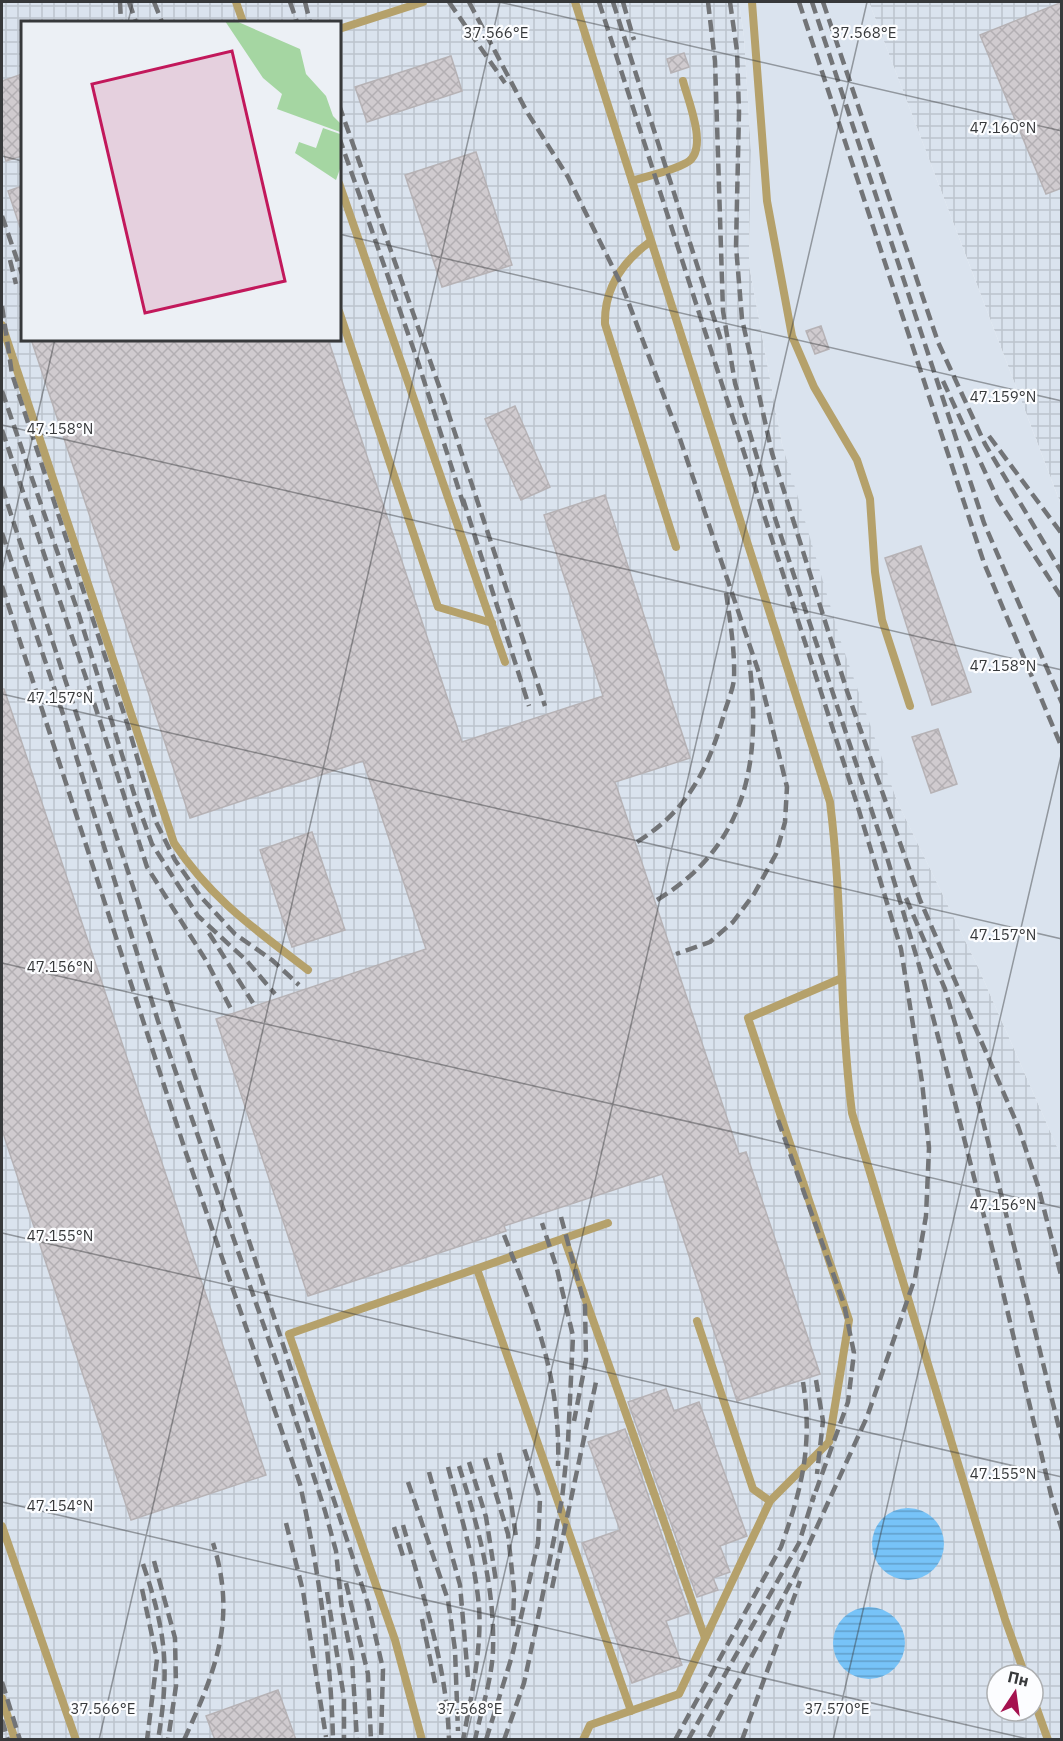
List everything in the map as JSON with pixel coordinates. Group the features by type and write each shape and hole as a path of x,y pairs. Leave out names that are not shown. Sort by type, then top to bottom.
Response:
{"lane":[{"path":"236,2 243,21"},
{"path":"340,29 423,2"},
{"path":"575,2 830,802 838,865 845,1059 852,1113 1005,1619 1021,1663"},
{"path":"752,2 767,201 792,336 814,387 857,460 870,499 875,572 882,620 910,706"},
{"path":"632,181 686,163 696,150 698,138 683,81"},
{"path":"340,186 505,662"},
{"path":"651,241 630,258 614,282 607,303 605,324 676,547"},
{"path":"340,314 438,607 492,623"},
{"path":"2,325 174,843 189,865 221,902 308,970"},
{"path":"583,1740 591,1725 679,1694 770,1501 829,1442 849,1320 748,1018 842,978"},
{"path":"422,1740 395,1640 289,1334 608,1223"},
{"path":"564,1238 705,1638"},
{"path":"477,1269 631,1711"},
{"path":"697,1320 753,1489 770,1501"},
{"path":"2,1527 76,1740"},
{"path":"2,1698 15,1740"},
{"path":"1042,1723 1048,1740"}],"shaded area":[{"path":"2,2 739,2 744,37 751,151 749,265 782,444 897,801 978,967 1061,1156 1061,1739 2,1740"},
{"path":"739,2 869,2 1061,505 1061,1156 978,967 897,801 842,645 782,444 749,265 751,151 744,37"},
{"path":"869,2 1061,2 1061,505 1060,502"}],"water":[{"path":"908,1508 928,1514 938,1524 944,1544 938,1564 928,1574 908,1580 888,1574 878,1564 872,1544 878,1524 888,1514"},
{"path":"869,1607 889,1613 899,1623 905,1643 899,1663 889,1673 869,1679 849,1673 839,1663 833,1643 839,1623 849,1613"}],"building":[{"path":"1062,2 1062,188 1046,194 980,35"},
{"path":"684,53 689,67 671,73 667,59"},
{"path":"451,56 462,91 367,122 355,87"},
{"path":"21,74 21,156 6,161 2,148 2,81"},
{"path":"476,152 512,265 442,287 405,175"},
{"path":"21,186 21,227 20,227 8,191"},
{"path":"821,326 829,349 815,354 806,331"},
{"path":"31,340 328,340 462,742 603,696 544,515 605,495 690,758 615,782 739,1154 746,1152 820,1374 737,1401 662,1174 504,1226 506,1231 308,1296 216,1019 426,949 363,761 190,818"},
{"path":"515,406 550,487 521,500 485,419"},
{"path":"921,546 971,692 932,705 885,558"},
{"path":"2,689 4,689 266,1475 131,1520 2,1130"},
{"path":"938,729 957,784 931,793 912,737"},
{"path":"312,832 345,930 292,947 260,850"},
{"path":"666,1389 674,1411 699,1402 747,1536 720,1546 730,1572 713,1578 718,1590 697,1597 628,1402"},
{"path":"625,1429 689,1613 666,1621 682,1665 632,1683 582,1543 620,1530 588,1442"},
{"path":"278,1690 296,1740 215,1740 206,1716"}],"railway":[{"path":"120,2 121,21"},
{"path":"129,2 136,21"},
{"path":"154,2 162,21"},
{"path":"290,2 297,21"},
{"path":"305,2 310,21"},
{"path":"449,2 505,83"},
{"path":"469,2 527,112 568,177 623,288 679,436 758,670 787,787 785,822 776,854 754,894 733,922 710,942 676,954"},
{"path":"599,2 857,804 901,949 922,1082 929,1148 926,1216 915,1278 867,1417 795,1575 707,1740"},
{"path":"613,2 721,340"},
{"path":"623,2 634,40"},
{"path":"708,2 715,61 723,311 735,383 774,515 886,854 924,982 997,1267 1051,1495 1062,1530"},
{"path":"730,2 737,51 739,112 736,246 742,319 772,453 847,691 920,900 1018,1126 1038,1186 1062,1279"},
{"path":"799,2 984,563 1062,748"},
{"path":"812,2 984,523 1062,703"},
{"path":"823,2 938,342 985,444 1062,573"},
{"path":"340,108 444,400 545,706"},
{"path":"340,140 418,362 464,506"},
{"path":"2,216 21,271"},
{"path":"10,260 16,284"},
{"path":"2,306 12,374 128,726 156,822 175,860 201,897 235,934 272,960 299,985"},
{"path":"943,381 998,500 1062,598"},
{"path":"2,391 79,615 135,797 152,844 198,916 247,961 275,994"},
{"path":"2,430 147,867 207,962 232,1011"},
{"path":"989,436 1062,534"},
{"path":"2,487 368,1604 383,1669 381,1740"},
{"path":"463,499 529,706"},
{"path":"2,533 64,717 158,1021 281,1375 325,1511 336,1551 342,1610 352,1659 357,1740"},
{"path":"2,586 186,1153 300,1484 322,1611 330,1676 333,1740"},
{"path":"637,842 654,830 682,803 703,771 718,734 734,679 733,646 726,592"},
{"path":"657,900 688,878 712,853 730,826 742,796 750,765 753,732 753,696 749,660"},
{"path":"906,898 945,989 980,1109 1062,1440"},
{"path":"209,933 253,1003"},
{"path":"778,1120 844,1304 854,1353 848,1402 812,1502"},
{"path":"561,1217 585,1306 586,1360 574,1421"},
{"path":"504,1740 524,1683 562,1499 568,1442 573,1336 557,1269 542,1223"},
{"path":"504,1235 536,1320 544,1348 555,1405 558,1466"},
{"path":"816,1380 823,1421 817,1474"},
{"path":"552,1588 596,1382"},
{"path":"675,1740 781,1547 795,1505 804,1466 807,1426 803,1382"},
{"path":"486,1740 512,1656 538,1543 540,1499 523,1445"},
{"path":"499,1453 510,1495 516,1537"},
{"path":"485,1458 508,1534 514,1590 513,1626"},
{"path":"469,1462 486,1517 496,1581"},
{"path":"459,1466 484,1557 493,1626 491,1672 475,1740"},
{"path":"448,1467 471,1554 480,1623 477,1657 463,1740"},
{"path":"429,1472 460,1585 468,1677"},
{"path":"408,1482 448,1600 455,1650 458,1731"},
{"path":"688,1740 799,1543 814,1495"},
{"path":"286,1523 303,1591 326,1737"},
{"path":"403,1525 439,1658 449,1740"},
{"path":"394,1527 403,1556"},
{"path":"184,1740 214,1667 223,1620 220,1570 213,1543"},
{"path":"154,1561 175,1638 176,1686 168,1740"},
{"path":"143,1564 157,1610 164,1651 164,1692 158,1740"},
{"path":"742,1740 800,1581"},
{"path":"346,1583 368,1674 371,1740"},
{"path":"142,1589 157,1659 147,1740"},
{"path":"327,1592 344,1698 344,1740"},
{"path":"422,1619 435,1683"},
{"path":"2,1682 20,1740"},
{"path":"2,1720 8,1740"}]}
